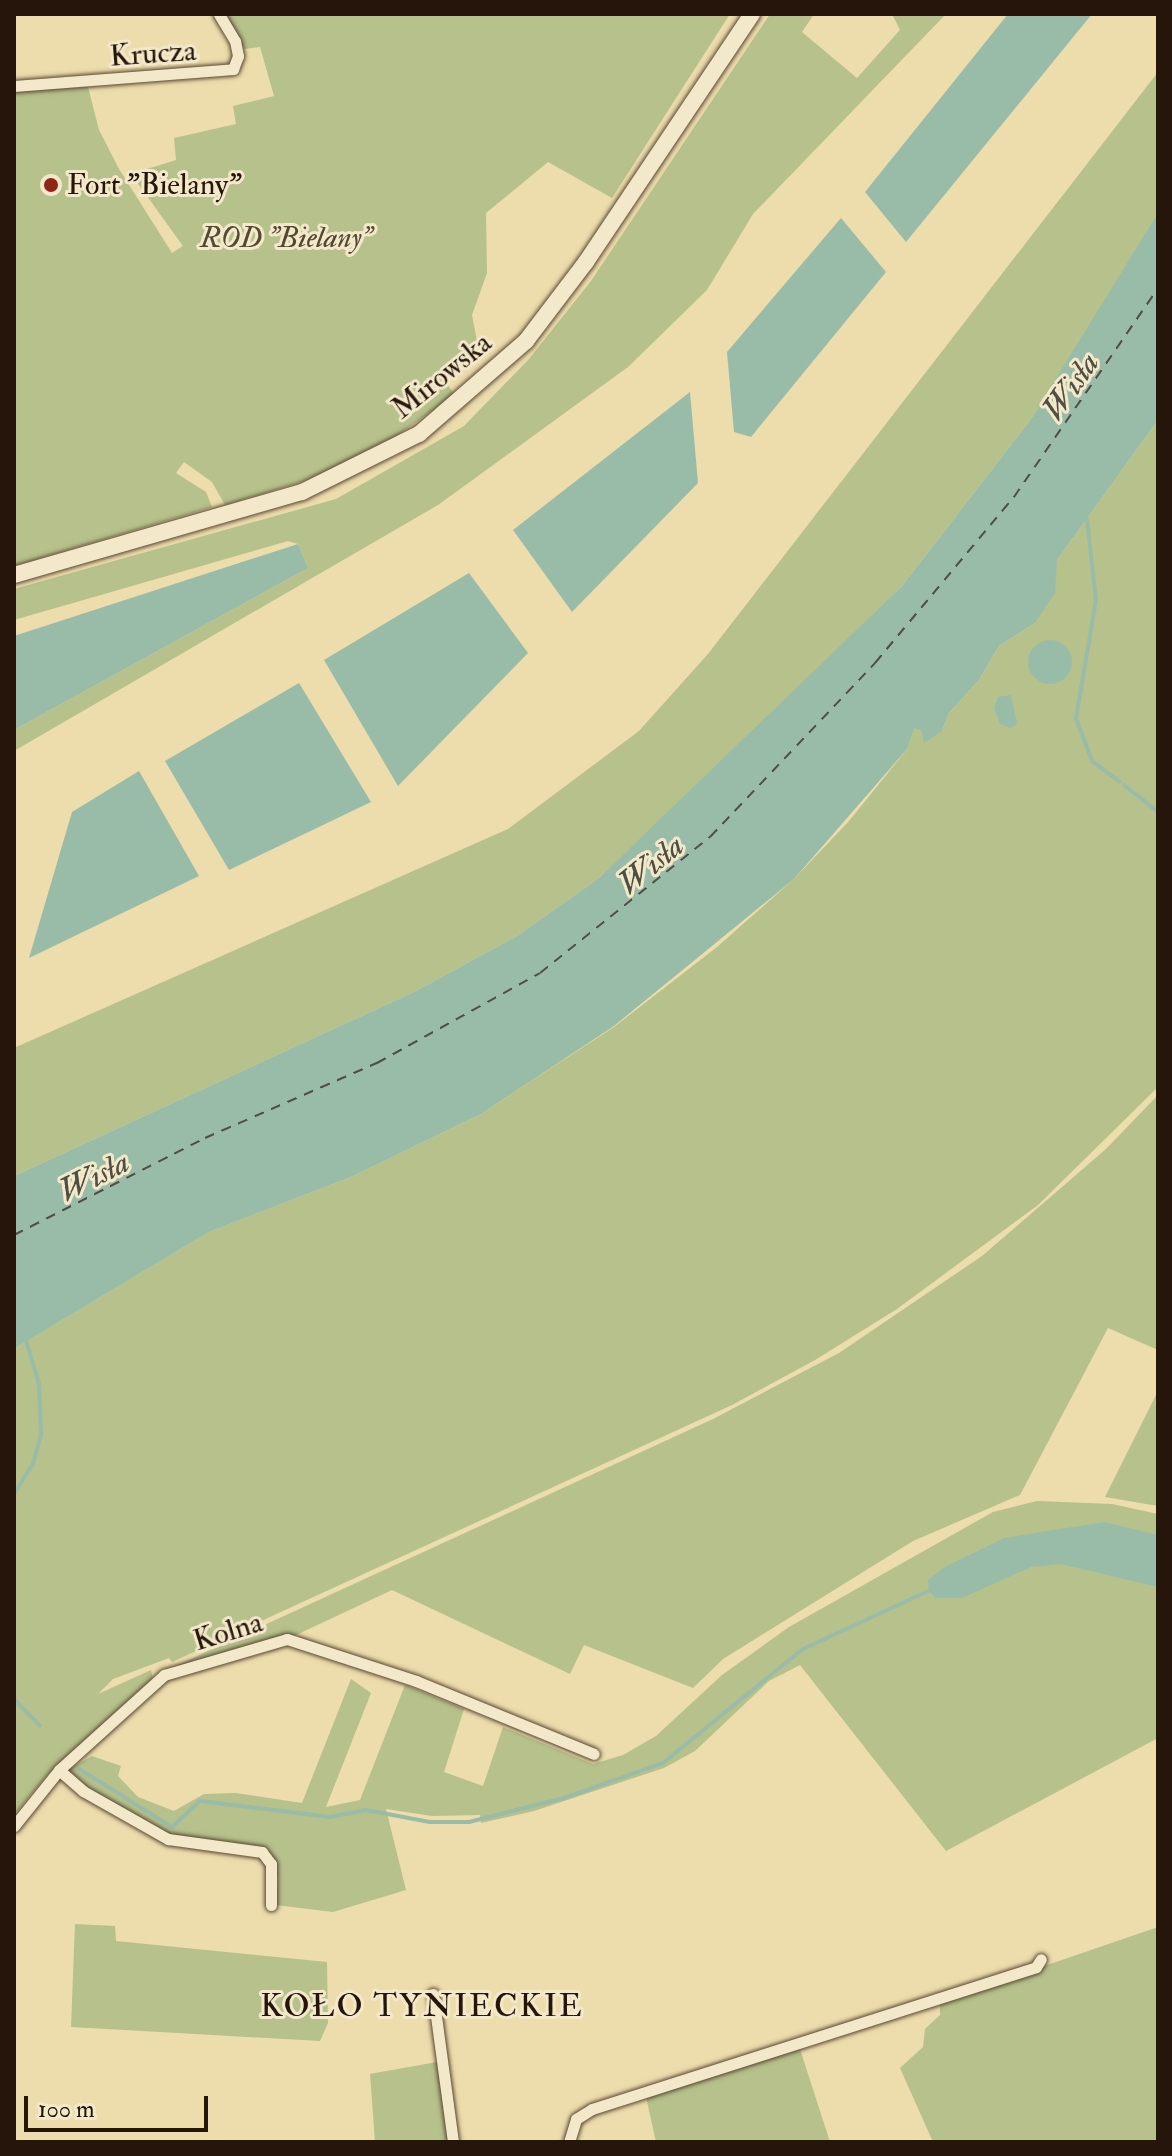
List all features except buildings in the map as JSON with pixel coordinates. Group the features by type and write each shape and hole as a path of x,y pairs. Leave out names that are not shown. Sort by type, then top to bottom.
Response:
{"main road":[{"name":"Mirowska","path":"14,575 302,492 419,434 526,341 586,262 752,14"}],"street":[{"name":"Krucza","path":"14,86 233,69 238,56 235,41 219,14"},
{"name":"Kolna","path":"14,1826 59,1770 164,1675 287,1639 416,1681 594,1754"},
{"path":"59,1770 83,1791 168,1839 262,1852 271,1864 271,1905"},
{"path":"569,2142 576,2119 592,2109 1036,1967 1041,1959"},
{"path":"433,1994 453,2142"}],"green space":[{"name":"ROD \"Bielany\"","path":"226,14 730,14 612,198 548,162 486,213 487,273 472,315 477,341 439,373 455,395 376,450 307,480 225,505 212,482 184,462 176,473 206,492 212,507 14,566 14,91 88,87 99,130 119,169 172,253 183,246 131,174 176,160 174,138 236,124 233,106 274,96 260,47 244,49"},
{"path":"770,14 814,14 802,32 857,78 900,30 892,14 946,14 753,214 707,290 628,367 438,505 14,751 14,730 308,568 298,544 288,541 14,620 14,589 336,499 464,426 529,359 591,281"},
{"path":"1158,72 1158,213 1144,239 1031,419 902,586 731,753 599,878 517,936 414,992 14,1176 14,1048 508,829 639,731 708,654"},
{"path":"1158,420 1158,1087 1038,1205 897,1309 815,1360 732,1405 172,1662 169,1658 113,1679 98,1694 151,1670 153,1679 49,1773 14,1815 14,1349 209,1232 351,1177 481,1114 614,1027 717,947 794,879 849,821 908,748 914,727 942,731 949,713 979,680 999,646 1035,623 1057,560"},
{"path":"1158,1095 1158,1350 1108,1328 1020,1495 913,1541 723,1659 693,1688 584,1645 570,1674 392,1590 294,1636 171,1668 713,1419 839,1353 982,1256 1106,1149"},
{"path":"1158,1391 1158,1506 1105,1497"},
{"path":"1037,1501 1112,1504 1158,1514 1158,1542 1029,1557 1158,1577 1158,1738 946,1851 800,1665 769,1681 695,1751 664,1768 534,1811 481,1823 480,1815 432,1816 386,1809 406,1890 333,1912 276,1905 278,1879 267,1848 169,1835 89,1792 67,1770 92,1756 121,1766 118,1776 138,1797 174,1811 204,1794 236,1793 302,1803 351,1679 371,1693 326,1807 360,1800 405,1685 464,1709 444,1772 483,1786 503,1727 593,1764 623,1755 656,1736 722,1675 789,1627 993,1512"},
{"path":"75,1924 115,1926 116,1941 327,1962 328,2023 320,2041 71,2027"},
{"path":"1158,1927 1158,2142 933,2142 900,2068 923,2047 925,2029 940,2015 940,2002"},
{"path":"799,2046 830,2142 656,2142 646,2097"},
{"path":"437,2062 448,2142 375,2142 370,2074"}],"water":[{"path":"1008,14 1092,14 906,242 865,192"},
{"name":"Wisła","path":"1158,213 1158,420 1057,560 1055,593 1035,623 999,646 979,680 949,713 942,731 924,743 921,730 914,728 908,748 794,879 614,1026 481,1114 351,1177 209,1232 14,1349 14,1176 414,992 517,936 599,878 902,586 1031,419"},
{"path":"841,218 886,272 751,437 734,432 727,352"},
{"path":"690,392 698,483 572,612 513,530"},
{"path":"298,544 308,568 14,730 14,636"},
{"path":"469,573 528,653 398,786 324,660"},
{"path":"1050,640 1065,647 1072,662 1065,677 1050,684 1035,677 1028,662 1035,647"},
{"path":"299,683 371,802 229,870 165,761"},
{"path":"1011,695 1017,724 1010,728 1000,724 994,709 998,697"},
{"path":"139,771 199,876 29,958 72,812"},
{"path":"1105,1522 1158,1535 1158,1587 1061,1564 1031,1567 962,1598 935,1598 929,1591 928,1580 945,1567 1004,1538"}],"waterway":[{"path":"1087,519 1096,600 1076,718 1092,761 1119,781"},
{"path":"1124,785 1158,812"},
{"path":"14,1494 33,1463 41,1435 39,1384 25,1337"},
{"path":"79,1769 172,1827 200,1801 330,1817 366,1810 430,1822 469,1822 564,1798 663,1763 803,1649 933,1589"},
{"path":"14,1699 40,1726"}],"ferry route":[{"path":"14,1235 205,1138 377,1063 540,973 710,837 875,663 1014,497 1158,288"}],"place":[{"name":"Fort \"Bielany\"","path":"51,185"}],"district":[{"name":"KOŁO TYNIECKIE","path":"422,2006"}]}
